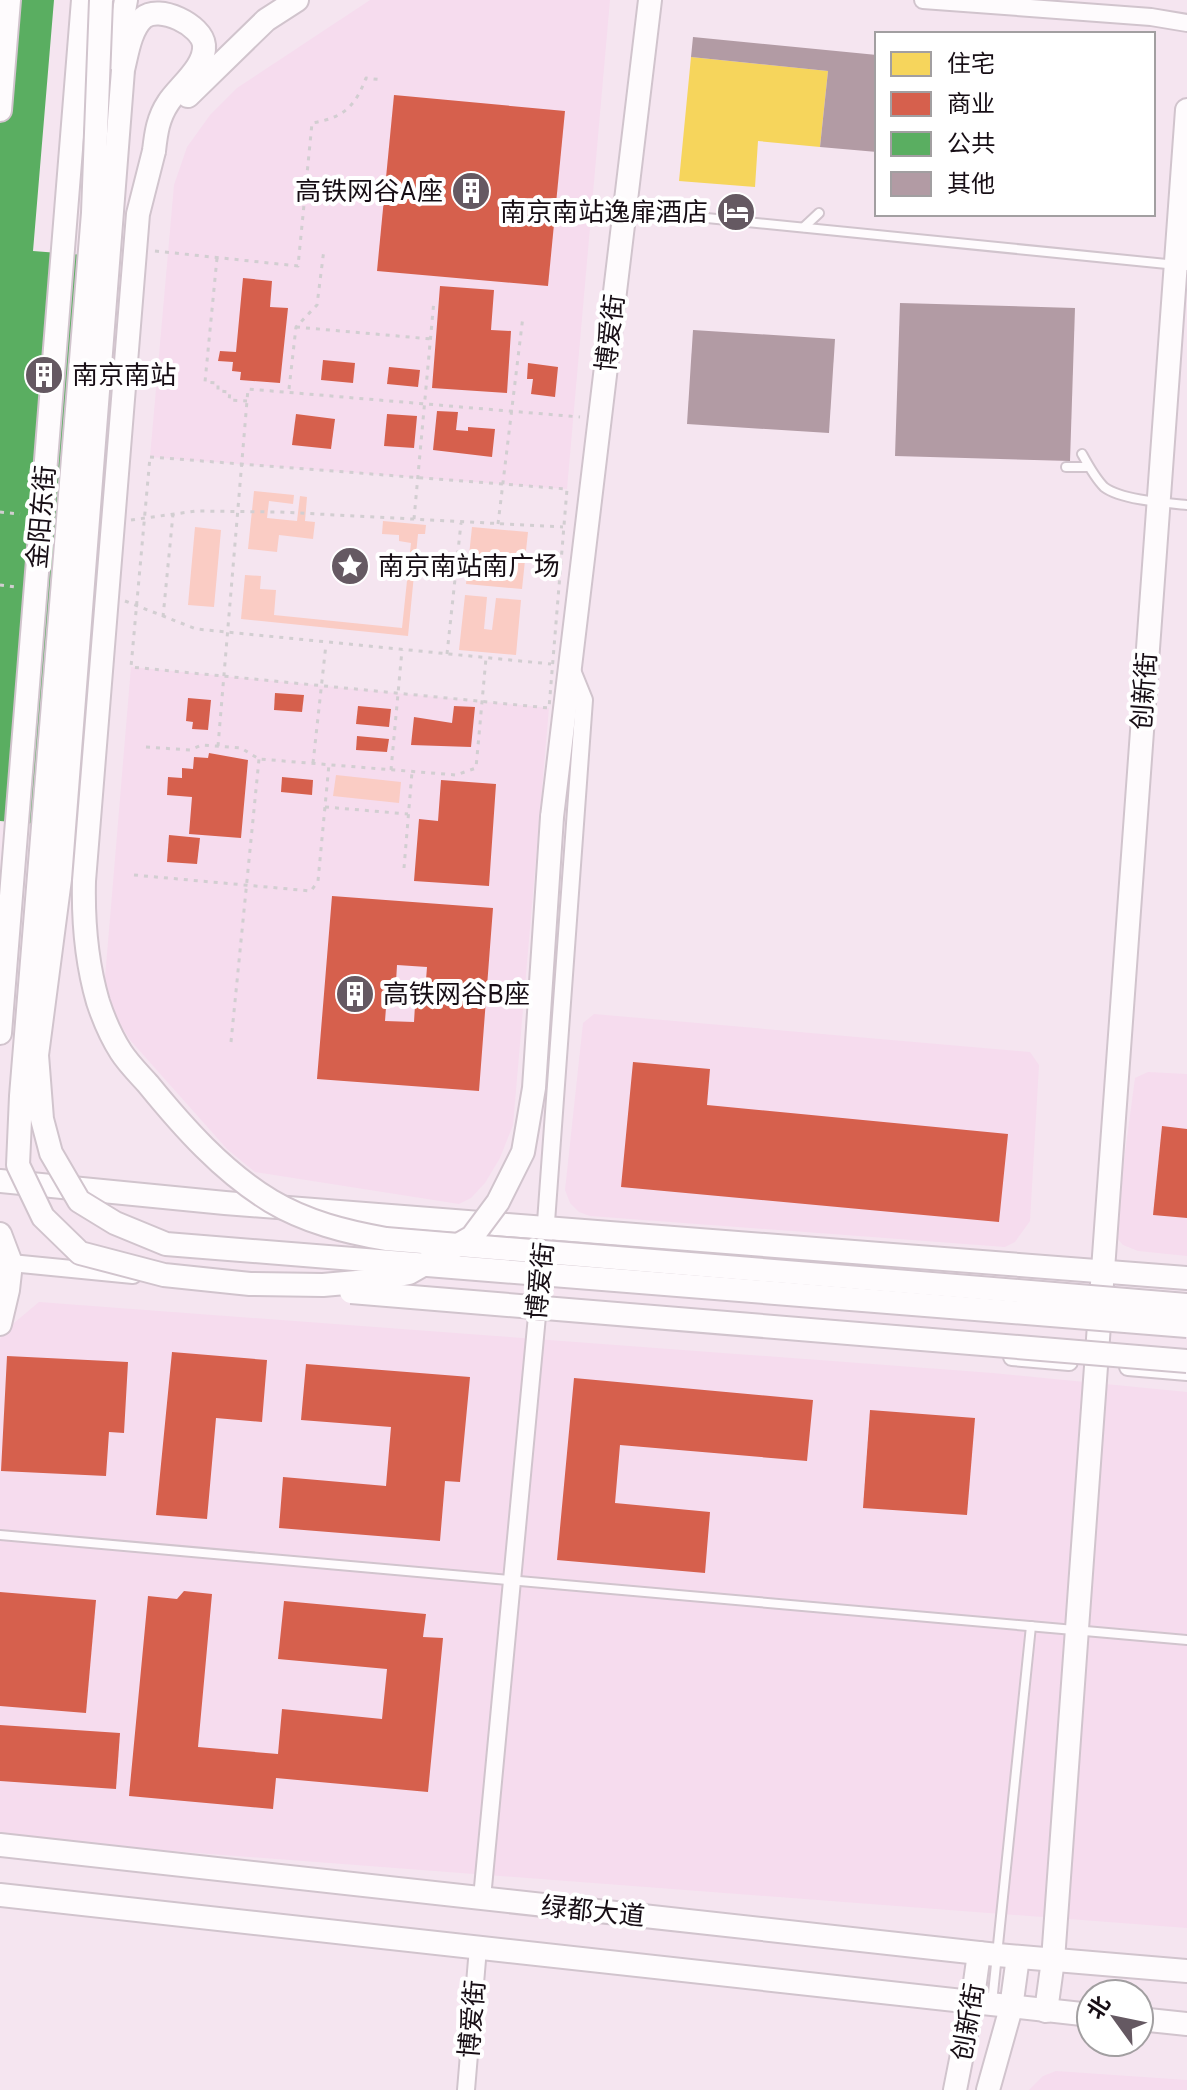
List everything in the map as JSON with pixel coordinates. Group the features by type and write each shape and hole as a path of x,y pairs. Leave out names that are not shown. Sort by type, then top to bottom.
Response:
{"main road":[{"path":"0,110 9,0"},
{"name":"金阳东街","path":"0,1033 83,0"},
{"path":"154,151 171,116 190,93 266,20 282,0"},
{"path":"266,20 297,0"},
{"name":"博爱街","path":"250,1284 323,1285 409,1273 472,1237 498,1202 523,1152 534,1088 562,665 625,210 650,0"},
{"path":"103,5 96,157 33,940 18,1165 43,1217 80,1253 164,1275 1187,1361"},
{"path":"134,5 123,70 60,879 37,1055 42,1119 51,1153 79,1201 115,1223 166,1244 1187,1326"},
{"path":"96,157 108,90 134,5"},
{"path":"123,70 132,36 147,15 166,15 201,36 204,46 202,57 167,104 156,126 154,151 138,214 83,930 99,1002 120,1051 164,1103 205,1147 271,1201 305,1218 350,1233 386,1239 1187,1305"},
{"name":"创新街","path":"1046,2011 1053,1960 1158,503 1181,266 1187,110"},
{"path":"0,1181 225,1203 1187,1278"},
{"path":"0,1234 8,1290 0,1324"},
{"name":"绿都大道","path":"0,1845 998,1955 1187,1971"},
{"name":"绿都大道","path":"0,1895 1075,2014"},
{"name":"创新街","path":"988,2090 998,1955"},
{"name":"创新街","path":"955,2090 992,2006 998,1955"},
{"path":"1155,2021 1187,2024"}],"street":[{"path":"923,0 1151,17 1187,23"},
{"name":"博爱街","path":"482,1898 546,1228 584,700 562,665"},
{"path":"5,1266 1187,1372"},
{"name":"博爱街","path":"466,2090 478,1948"}],"lane":[{"path":"625,210 1181,266"},
{"path":"803,228 819,213"},
{"path":"1082,454 1088,467 1105,487 1114,492 1158,503 1187,505"},
{"path":"1066,467 1088,467"},
{"path":"0,1535 1187,1640"},
{"path":"998,1955 1031,1626"}],"path":[{"path":"136,249 298,266 312,123 333,119 344,113 356,100 366,78 383,80"},
{"path":"289,389 296,327 317,305 324,249"},
{"path":"217,257 205,382 218,383 218,391 230,392 229,400 247,401"},
{"path":"414,519 434,300"},
{"path":"498,524 523,316"},
{"path":"296,327 431,339"},
{"path":"218,746 248,389 582,417"},
{"path":"150,457 567,489 564,527 562,665 549,708 131,667 150,457"},
{"path":"123,521 196,511 239,511 564,527"},
{"path":"0,512 41,516"},
{"path":"163,617 173,514"},
{"path":"447,654 461,522"},
{"path":"0,585 36,588"},
{"path":"109,594 196,629 562,665"},
{"path":"313,763 326,642"},
{"path":"391,770 402,650"},
{"path":"146,747 190,750 202,745 241,748 259,759 456,775 476,768 486,658"},
{"path":"231,1042 259,759"},
{"path":"134,875 311,891 318,881 329,764"},
{"path":"404,868 412,771"},
{"path":"325,807 408,814"}],"shaded area":[{"path":"370,0 610,0 567,489 150,457 174,185 187,147 210,115 237,88"},
{"path":"254,491 294,495 293,504 269,501 267,518 297,521 300,496 307,497 305,521 315,522 313,539 279,535 277,552 248,549"},
{"path":"383,521 426,525 425,534 418,534 408,636 241,619 245,575 261,576 260,589 276,590 274,615 402,628 411,543 399,541 399,535 382,534"},
{"path":"195,527 221,530 214,607 188,605"},
{"path":"472,527 528,532 522,589 466,584"},
{"path":"465,595 487,597 484,629 492,630 496,598 521,600 516,655 459,650"},
{"name":"高铁网谷B座","path":"131,667 549,708 513,1125 500,1158 485,1183 471,1198 459,1204 255,1172 227,1149 130,1040 109,1006 105,978"},
{"path":"336,775 401,782 399,803 333,796"},
{"path":"594,1014 1030,1052 1039,1065 1030,1221 1015,1242 1005,1247 590,1216 579,1212 570,1203 565,1190 583,1023"},
{"path":"1148,1072 1187,1074 1187,1256 1138,1251 1123,1245 1115,1227 1135,1078"},
{"path":"39,1302 993,1373 1187,1392 1187,1928 0,1838 0,1340 2,1333"},
{"path":"1056,2071 1187,2080 1187,2090 1029,2090 1043,2076"}],"building: 住宅":[{"path":"691,57 828,71 820,147 758,141 755,187 679,181"}],"building: 商业":[{"name":"高铁网谷A座","path":"394,95 565,111 548,286 377,271"},
{"path":"243,278 272,281 270,307 288,308 280,383 240,380 241,372 232,371 233,362 218,361 220,351 236,352"},
{"path":"440,286 494,290 491,330 511,331 507,393 432,388"},
{"path":"323,360 355,363 353,383 321,380"},
{"path":"528,363 558,367 555,397 531,394 533,379 527,379"},
{"path":"389,367 420,370 418,387 387,384"},
{"path":"437,411 458,412 456,430 468,431 468,427 495,429 492,457 433,450"},
{"path":"296,414 335,419 331,449 292,445"},
{"path":"387,414 417,416 414,448 384,446"},
{"path":"275,693 304,695 302,712 274,710"},
{"path":"188,698 211,700 208,730 192,729 193,722 186,721"},
{"path":"358,706 391,709 389,727 356,724"},
{"path":"454,706 475,707 471,747 411,745 414,717 452,723"},
{"path":"357,736 389,739 387,752 356,750"},
{"path":"209,753 248,760 241,838 189,834 192,797 167,795 168,777 182,778 182,768 193,769 194,757 208,758"},
{"path":"282,777 313,780 312,795 281,792"},
{"path":"441,780 496,784 489,886 414,881 419,819 438,821"},
{"path":"169,835 200,838 197,864 167,862"},
{"name":"高铁网谷B座","path":"332,896 493,908 479,1091 317,1079","holes":["397,965 427,967 424,1006 415,1005 414,1022 385,1021 388,981 396,982"]},
{"path":"633,1062 710,1069 707,1105 1008,1134 999,1222 621,1187"},
{"path":"1162,1126 1187,1129 1187,1218 1153,1215"},
{"path":"172,1352 267,1360 262,1422 216,1418 207,1519 156,1515"},
{"path":"7,1356 128,1362 124,1433 109,1432 106,1476 1,1471"},
{"path":"306,1364 470,1377 460,1482 445,1481 440,1541 279,1528 283,1477 386,1486 391,1427 301,1420"},
{"path":"574,1378 813,1400 807,1461 620,1445 615,1503 710,1512 705,1573 557,1560"},
{"path":"870,1410 975,1418 967,1515 863,1508"},
{"path":"184,1591 212,1594 198,1747 278,1754 282,1709 382,1719 387,1669 278,1659 284,1601 426,1614 423,1637 443,1638 428,1792 276,1778 273,1809 129,1796 148,1596 177,1599"},
{"path":"0,1592 96,1600 86,1713 0,1706"},
{"path":"0,1725 120,1733 116,1789 0,1781"}],"building: 公共":[{"name":"南京南站","path":"0,0 54,0 33,251 97,256 51,825 0,821"}],"building: 其他":[{"path":"693,37 875,55 875,152 820,147 828,71 691,57"},
{"path":"900,303 1075,308 1070,461 895,456"},
{"path":"693,330 835,339 829,433 687,424"}],"place":[{"name":"高铁网谷A座","path":"471,191"},
{"name":"南京南站逸扉酒店","path":"736,212"},
{"name":"南京南站","path":"44,375"},
{"name":"南京南站南广场","path":"350,566"},
{"name":"高铁网谷B座","path":"355,994"}]}
